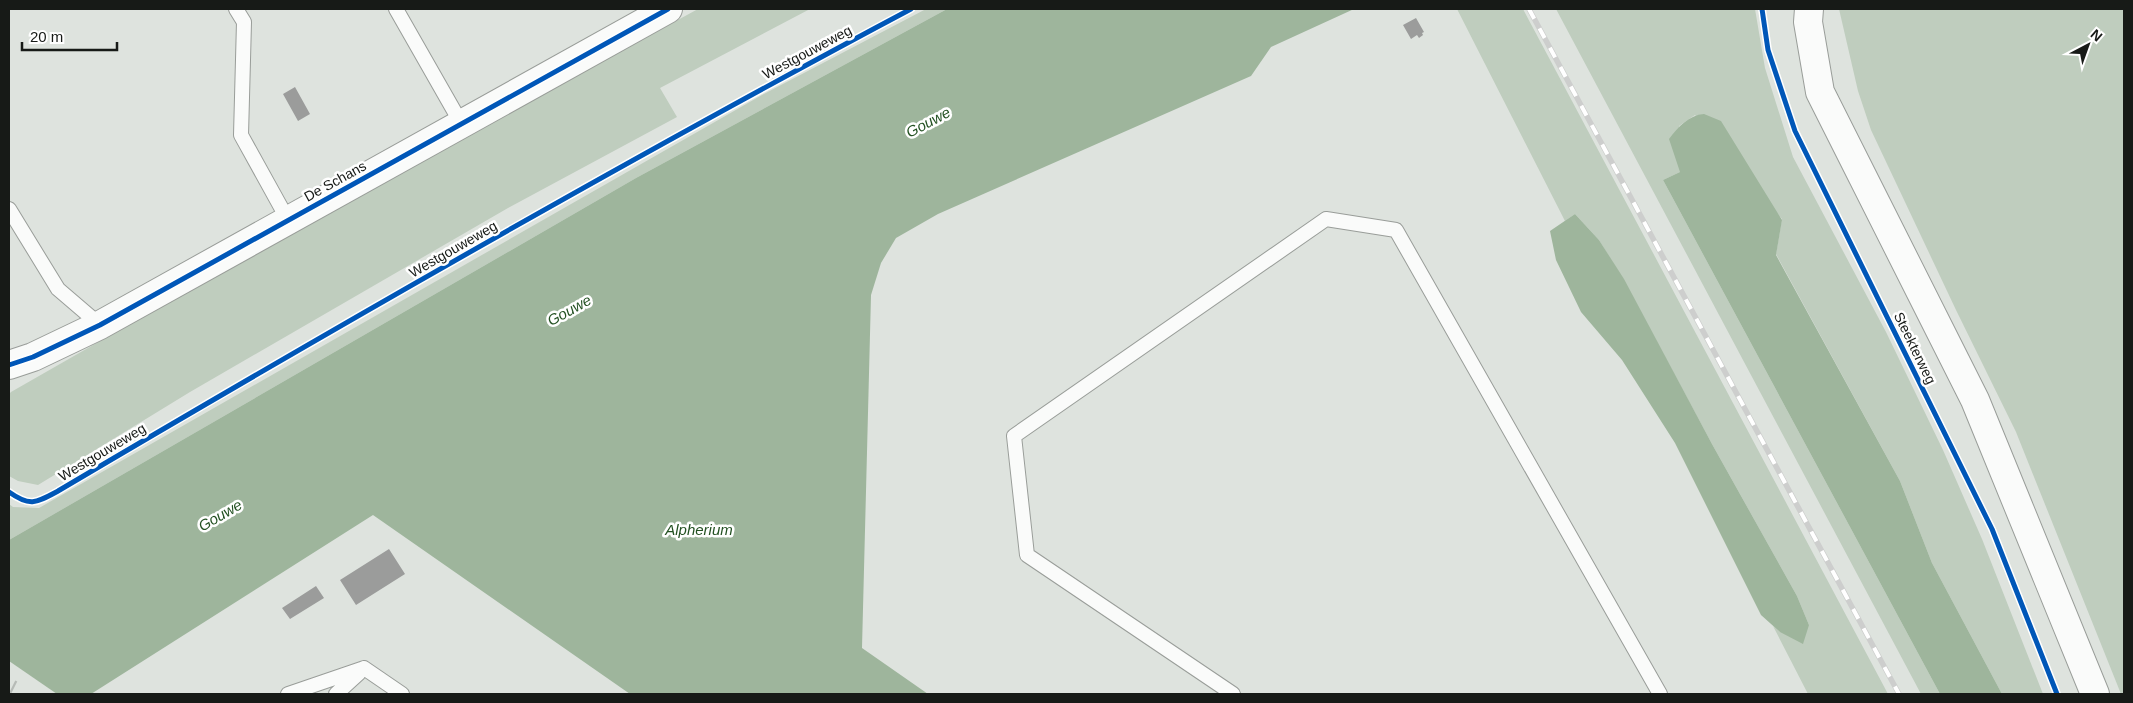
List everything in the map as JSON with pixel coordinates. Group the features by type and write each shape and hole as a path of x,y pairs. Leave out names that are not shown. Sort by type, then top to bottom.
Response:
{"street":[{"name":"De Schans","path":"9,365 34,357 100,325 668,9"},
{"path":"1809,9 1808,22 1820,92 1975,400 2096,694"}],"lane":[{"path":"236,9 244,22 241,135 288,220"},
{"path":"396,9 461,123"},
{"path":"9,209 58,288 100,325"},
{"path":"1232,694 1027,555 1014,436 1326,219 1396,230 1660,694"},
{"path":"288,694 364,668"},
{"path":"319,694 364,668"},
{"path":"336,694 364,668"},
{"path":"364,668 402,694"}],"shaded area":[{"path":"698,9 810,9 660,88 677,117 508,208 190,392 38,485 18,481 9,476 9,394 11,392 331,209"},
{"path":"926,9 947,9 636,178 9,540 9,504 13,507 39,508 762,95"},
{"path":"1457,9 1523,9 1888,694 1808,694 1773,626 1780,632 1809,625 1797,596 1623,279 1599,240 1575,214 1565,221"},
{"path":"1556,9 1755,9 1765,68 1793,157 1886,332 1943,450 1982,539 2043,694 2002,694 1932,563 1900,481 1776,254 1782,219 1695,115 1679,126 1680,172 1663,180 1940,694 1921,694"},
{"path":"1839,9 2124,9 2124,694 2121,694 2016,432 1871,130 1858,91"}],"water":[{"path":"947,9 1354,9 1271,47 1251,76 938,214 896,238 881,263 871,295 862,648 928,694 630,694 373,515 91,694 9,694 9,540 636,178"},
{"path":"1704,114 1721,121 1782,220 1776,255 1900,481 1932,563 2002,694 1940,694 1663,180 1680,172 1669,139 1689,119"},
{"path":"1575,214 1599,240 1624,279 1712,444 1797,596 1809,625 1803,644 1780,632 1761,615 1675,443 1622,360 1581,312 1556,260 1550,231"}],"pier":[{"path":"9,661 57,694 9,694"}],"building":[{"path":"1416,18 1424,32 1419,38 1417,35 1411,39 1403,25"},
{"path":"295,87 310,114 298,121 283,94"},
{"path":"389,549 405,574 356,605 340,580"},
{"path":"316,586 324,598 290,619 282,608"}],"railway":[{"path":"1529,9 1899,694"}],"cycle path":[{"path":"9,365 33,357 100,325 668,9"},
{"name":"Westgouweweg","path":"9,492 22,500 33,502 50,495 482,245 911,9"},
{"name":"Steekterweg","path":"1762,9 1768,50 1795,131 1992,529 2057,694"}],"water label":[{"name":"Gouwe","path":"928,122"},
{"name":"Gouwe","path":"569,310"},
{"name":"Gouwe","path":"220,515"},
{"name":"Alpherium","path":"699,529"}]}
